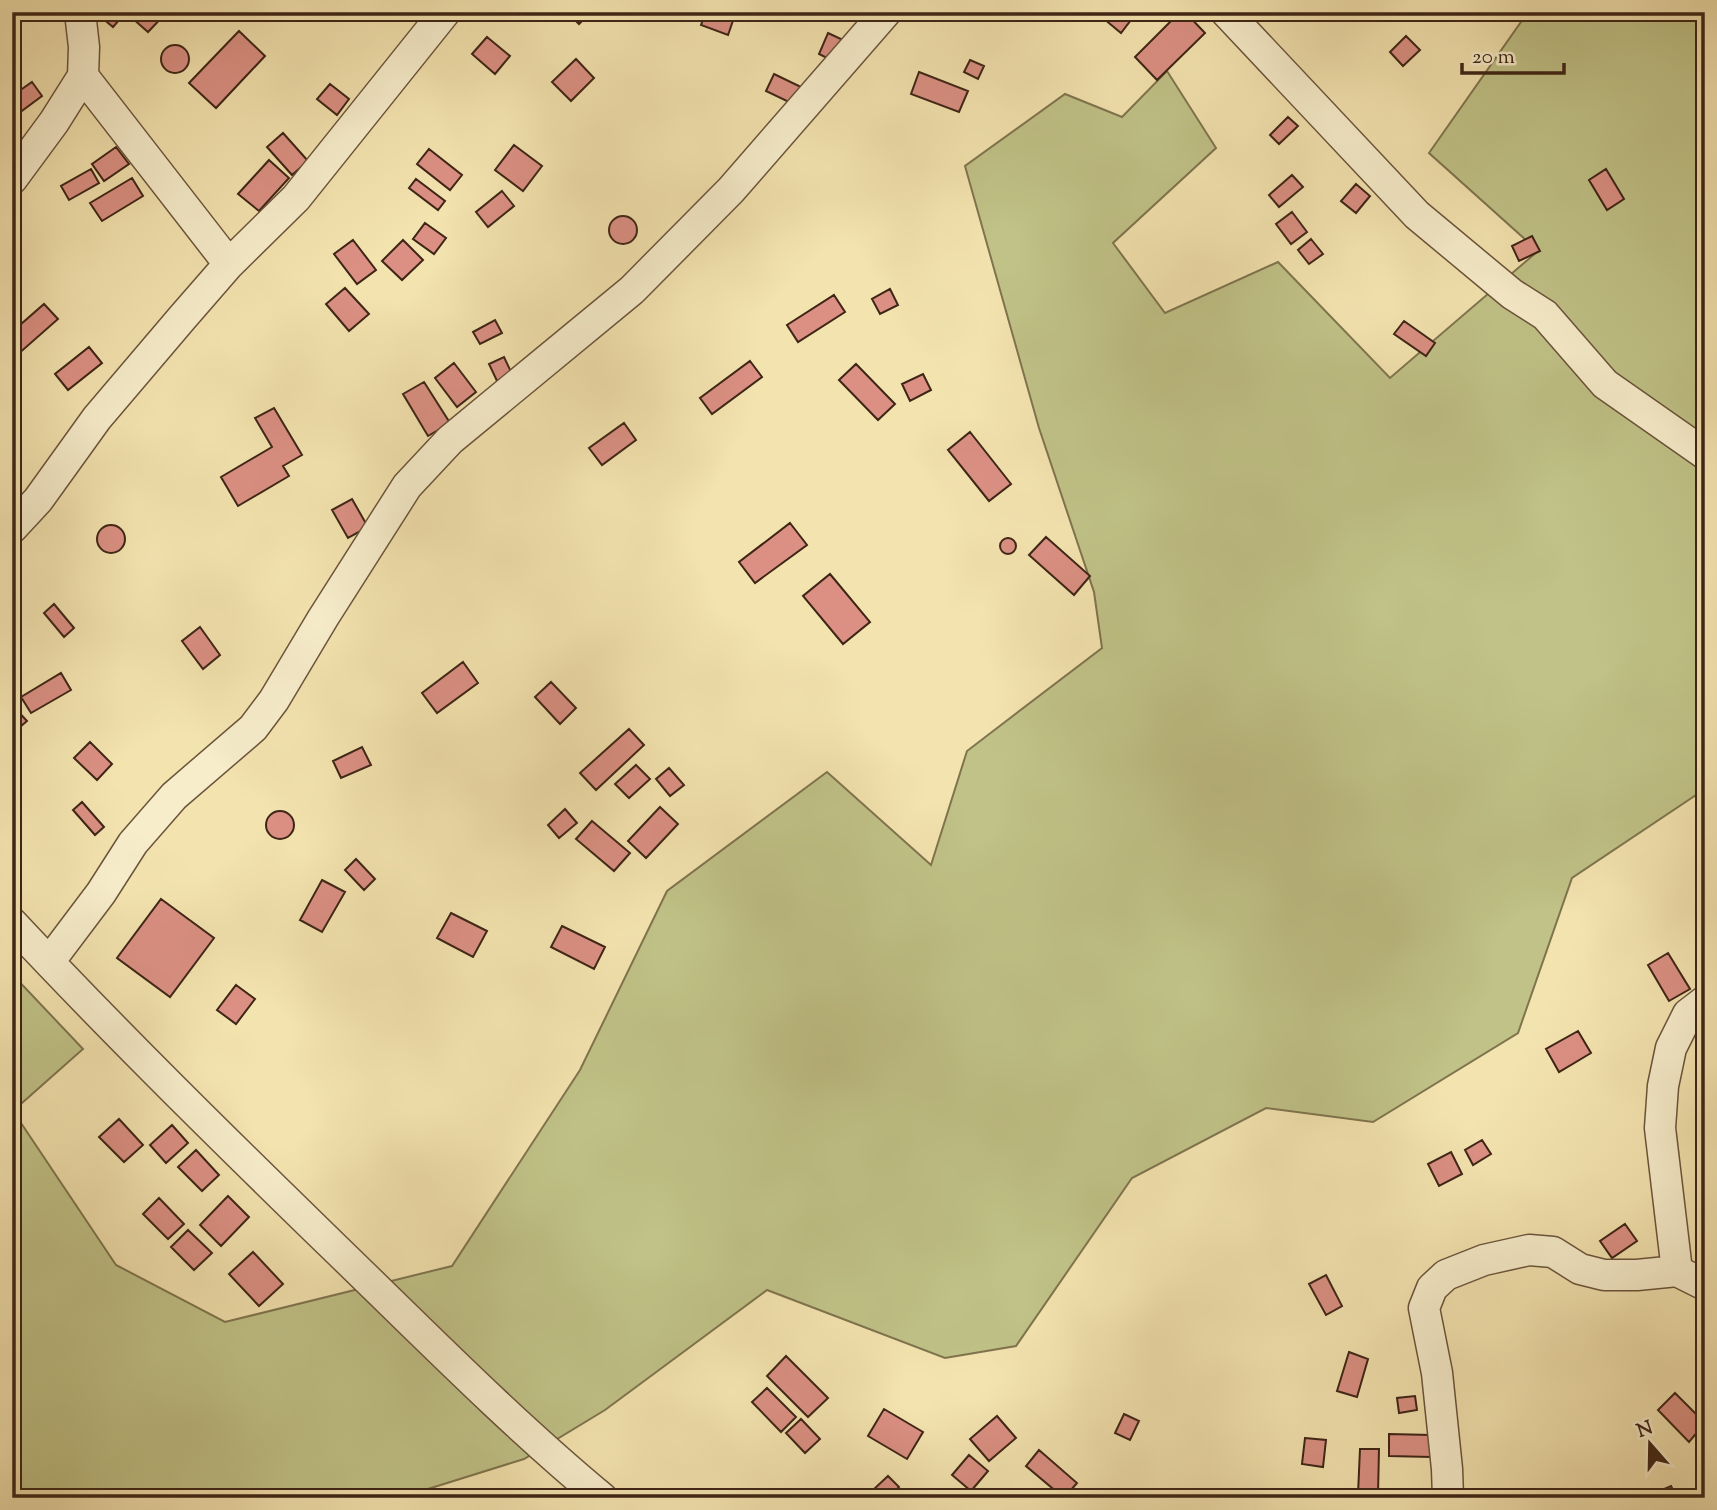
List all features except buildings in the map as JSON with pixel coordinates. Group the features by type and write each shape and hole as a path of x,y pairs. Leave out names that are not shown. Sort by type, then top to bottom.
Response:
{"street":[{"path":"12,180 83,76 84,47 80,12"},
{"path":"12,528 38,500 97,418 229,264 296,198 445,12"},
{"path":"49,962 101,893 133,843 174,796 253,728 267,710 407,486 450,440 632,290 730,190 886,12"},
{"path":"1226,12 1417,215 1512,293 1545,315 1605,384 1705,454"},
{"path":"83,76 229,264"},
{"path":"12,923 182,1098 412,1323 558,1462 602,1498"},
{"path":"1677,1271 1660,1128 1663,1086 1671,1048 1688,1014 1705,1001"},
{"path":"1448,1498 1437,1373 1424,1308 1432,1287 1446,1275 1471,1265 1529,1250 1553,1252 1580,1269 1604,1275 1677,1271 1705,1285"}],"green space":[{"path":"1528,12 1705,12 1705,789 1572,878 1518,1033 1373,1122 1266,1108 1132,1178 1016,1346 945,1358 767,1290 605,1410 524,1459 415,1493 415,1498 12,1498 12,974 83,1049 13,1111 116,1265 225,1322 452,1266 580,1070 667,891 827,772 931,865 967,751 1102,648 1094,592 1039,428 965,166 1065,94 1122,117 1167,71 1216,148 1113,243 1165,313 1278,262 1390,378 1538,251 1429,153"}]}
